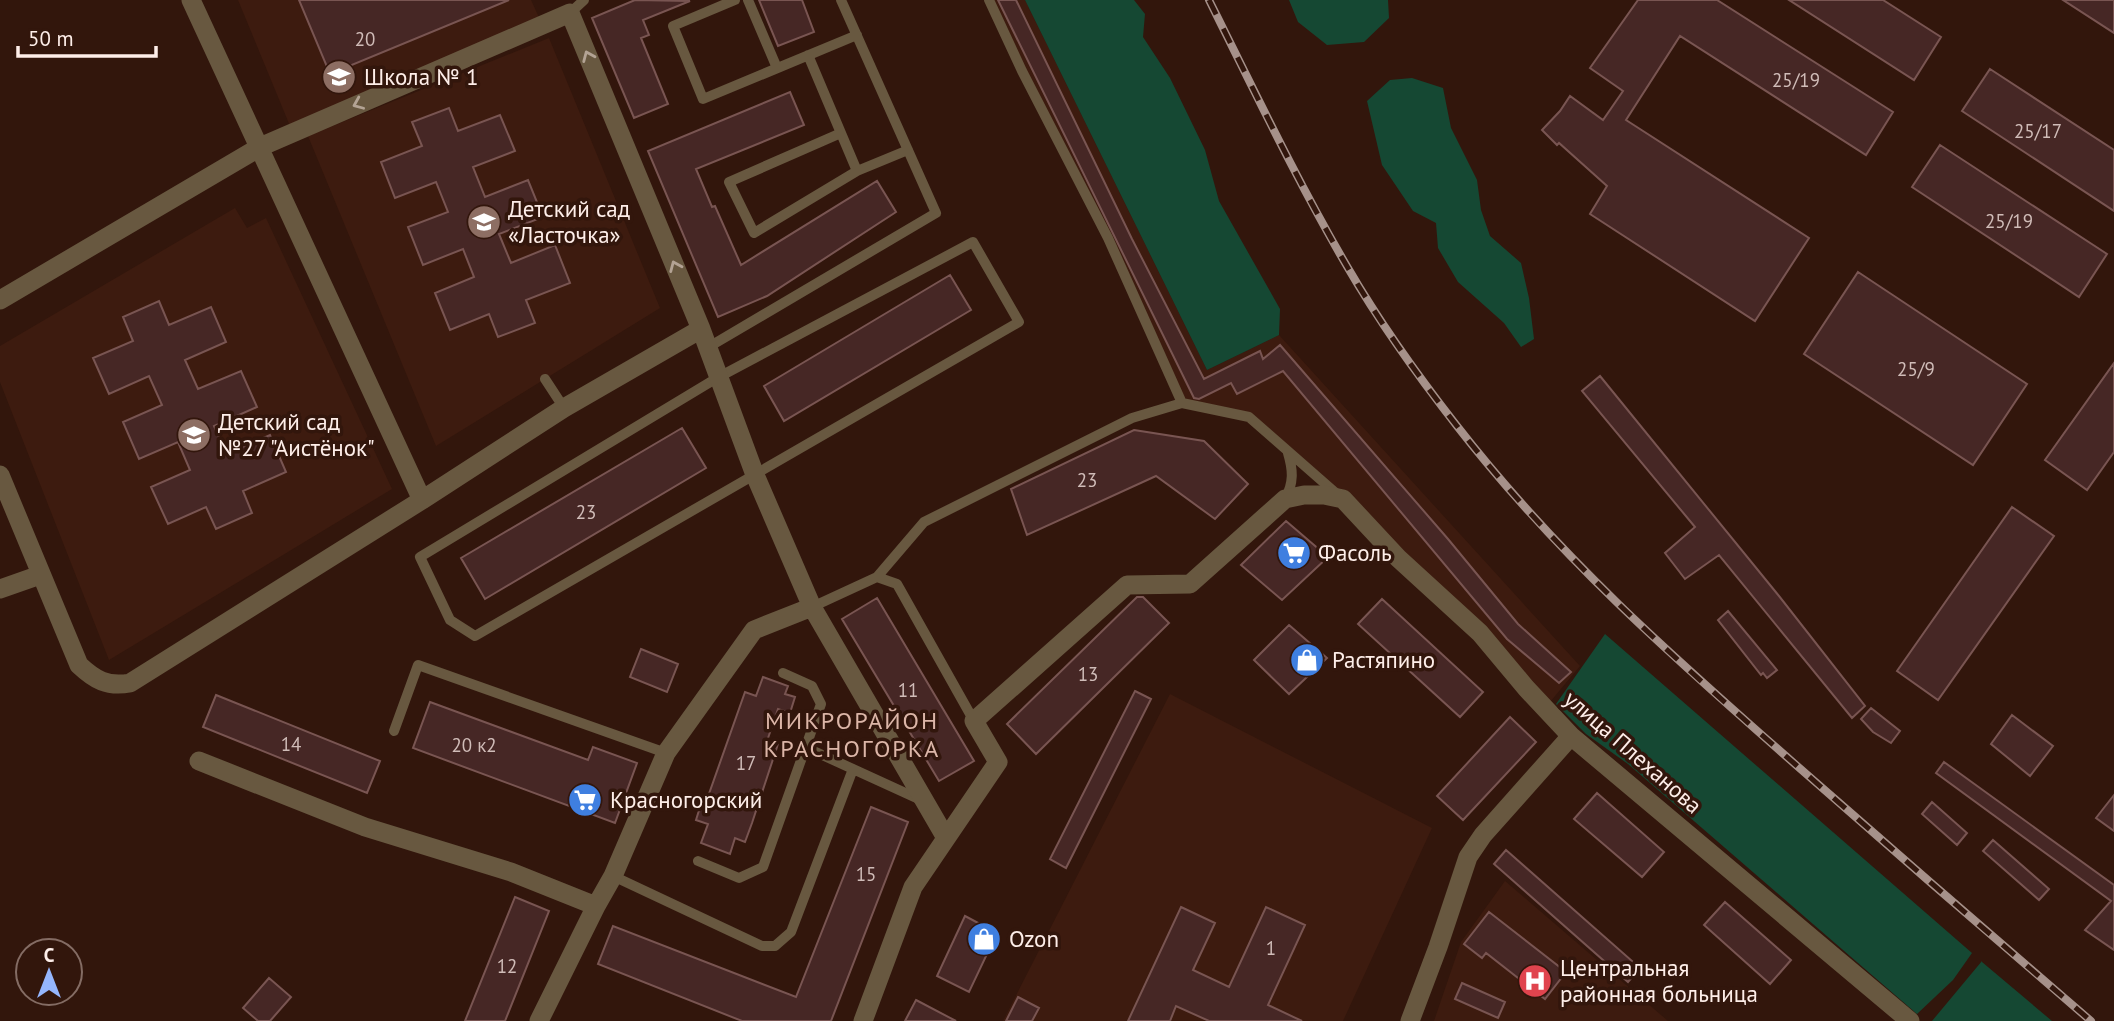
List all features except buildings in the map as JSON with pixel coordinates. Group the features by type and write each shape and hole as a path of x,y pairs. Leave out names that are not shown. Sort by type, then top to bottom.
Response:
{"street":[{"path":"191,0 422,500"},
{"path":"0,300 260,147 577,7 755,475 812,607 946,838"},
{"path":"0,475 79,664 94,679 115,686 130,683 564,408 704,338"},
{"path":"863,1021 912,887 998,762 974,721 1127,585 1190,584 1285,499 1324,495 1343,499"},
{"name":"улица Плеханова","path":"1343,499 1398,558 1480,633 1571,736 1910,1021"},
{"path":"0,589 40,575"},
{"path":"539,1021 613,876 666,753 754,630 812,607"},
{"path":"1410,1021 1468,858 1475,846 1571,736"},
{"path":"199,761 365,827 511,872 596,906"}],"lane":[{"path":"735,0 673,26 703,99 857,35"},
{"path":"748,0 776,68"},
{"path":"704,338 936,213 841,0"},
{"path":"989,0 1108,238 1182,403"},
{"path":"808,55 857,171"},
{"path":"841,134 729,182 754,233 857,171 908,150"},
{"path":"973,242 1019,322 475,636 450,620 420,557 718,378 973,242"},
{"path":"545,379 564,408"},
{"path":"812,607 877,577 924,523 1132,418 1182,403 1249,417 1343,499"},
{"path":"1285,499 1292,485 1292,465 1287,450"},
{"path":"877,577 897,584 974,721"},
{"path":"394,731 418,664 666,753"},
{"path":"698,861 739,878 763,867 821,704 812,686 783,673"},
{"path":"807,748 925,802"},
{"path":"613,876 762,946 775,946 791,932 853,769"}],"shaded area":[{"name":"Школа № 1","path":"238,0 531,0 541,22 290,126"},
{"path":"989,0 1025,0 1207,370 1279,335 1580,666 1545,708 1480,633 1249,417 1182,403"},
{"name":"Детский сад «Ласточка»","path":"549,38 660,308 436,446 308,136"},
{"name":"Детский сад №27 \"Аистёнок\"","path":"235,208 247,228 266,218 392,489 109,660 0,382 0,346"},
{"path":"1170,694 1432,828 1343,1021 1003,1021"},
{"name":"Центральная районная больница","path":"1505,881 1668,1021 1434,1021 1461,942"}],"green space":[{"path":"1025,0 1134,0 1145,14 1143,37 1170,78 1205,150 1219,201 1280,309 1279,335 1207,370"},
{"path":"1289,0 1388,0 1389,18 1364,42 1327,45 1298,22"},
{"path":"1412,78 1443,88 1451,128 1477,180 1481,210 1490,236 1521,263 1534,339 1521,347 1504,323 1458,282 1438,248 1436,223 1413,211 1382,165 1367,101 1390,80"},
{"path":"1605,634 1972,953 1953,980 1917,1014 1628,764 1586,734 1556,704"},
{"path":"1982,962 2052,1021 1932,1021"}],"railway":[{"path":"1209,0 1293,169 1360,289 1414,369 1457,426 1535,519 1661,645 2091,1021"}],"place":[{"name":"Школа № 1","path":"339,77"},
{"name":"Детский сад «Ласточка»","path":"484,222"},
{"name":"Детский сад №27 \"Аистёнок\"","path":"194,435"},
{"name":"Фасоль","path":"1294,553"},
{"name":"Растяпино","path":"1307,660"},
{"name":"Красногорский","path":"585,800"},
{"name":"Ozon","path":"984,939"},
{"name":"Центральная районная больница","path":"1535,981"}],"district":[{"name":"МИКРОРАЙОН КРАСНОГОРКА","path":"852,735"}]}
